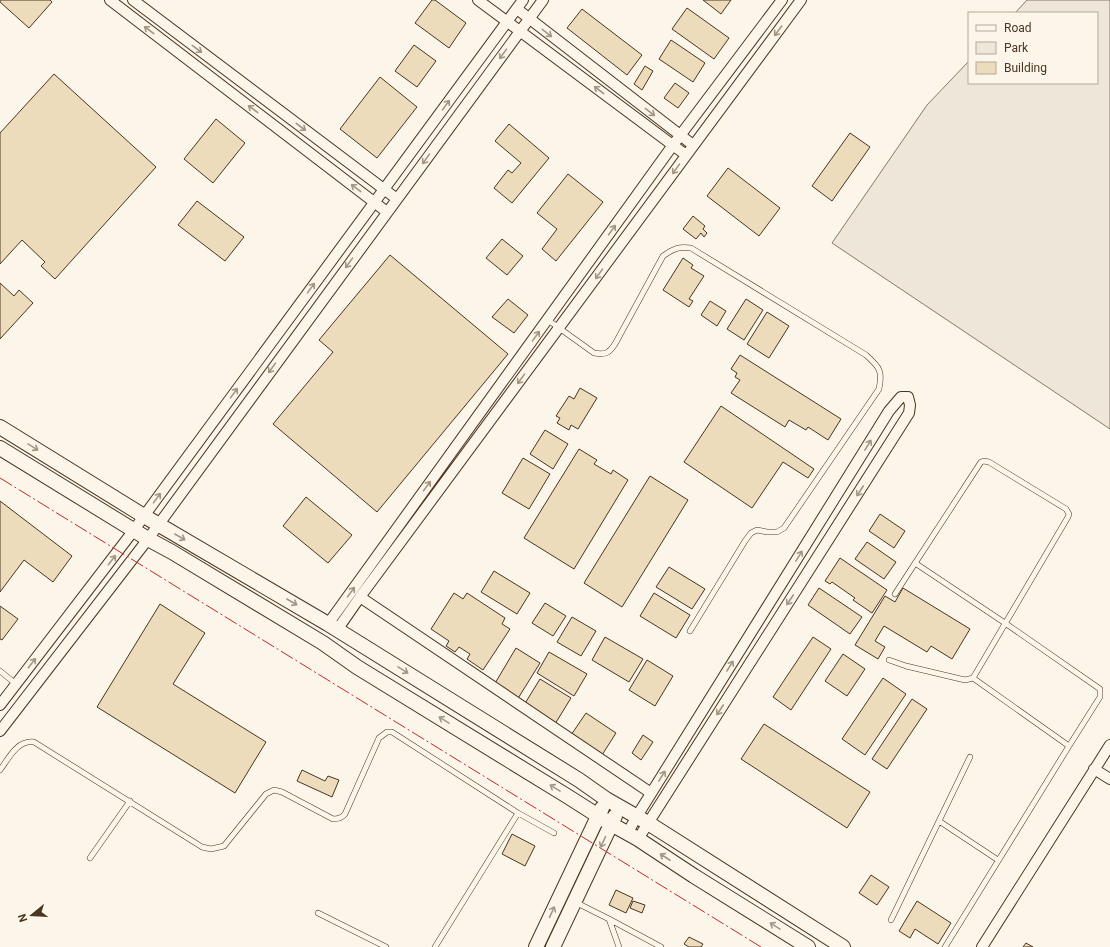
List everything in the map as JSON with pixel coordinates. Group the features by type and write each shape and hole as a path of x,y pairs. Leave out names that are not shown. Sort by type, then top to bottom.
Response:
{"street":[{"path":"110,0 387,212"},
{"path":"478,0 686,155"},
{"path":"0,705 134,530 523,0"},
{"path":"0,732 148,539 543,0"},
{"path":"333,627 548,320 681,135 782,0"},
{"path":"333,627 360,597 801,0"},
{"path":"131,17 137,1 397,199"},
{"path":"516,9 693,145"},
{"path":"632,837 642,819 909,413 910,405 908,396 901,397 889,411 651,793 642,819"},
{"path":"0,427 144,516 333,627 579,780 606,799 642,819 843,947"},
{"path":"0,448 148,539 323,643 357,667 808,947"},
{"path":"360,597 651,793"},
{"path":"16,684 30,692"},
{"path":"982,947 1110,744"},
{"path":"1094,769 1110,780"},
{"path":"536,947 606,799"},
{"path":"553,947 619,807"}],"lane":[{"path":"548,320 594,353 602,354 610,351 616,344 663,256 673,249 683,246 691,248 846,342 866,355 879,367 882,377 878,389 784,528 777,532 758,530 752,533 690,631"},
{"path":"889,660 906,666 965,680 973,678 1069,514 1066,509 989,462 981,462 895,594"},
{"path":"915,564 1100,688 1100,697 945,947"},
{"path":"0,672 16,684"},
{"path":"973,678 1069,746"},
{"path":"0,770 19,745 28,741 34,742 202,847 211,849 224,846 266,794 274,790 282,792 328,817 338,820 345,814 379,738 387,732 392,732 518,813 554,833"},
{"path":"891,920 970,757"},
{"path":"90,858 130,801"},
{"path":"435,947 518,813"},
{"path":"939,821 998,860"},
{"path":"574,901 661,947"},
{"path":"318,913 386,947"},
{"path":"609,919 619,947"}],"green space":[{"path":"1027,0 1110,0 1110,429 832,243 927,105 968,62 968,84 1098,84 1098,12 1016,12"}],"building":[{"path":"0,0 50,0 52,2 29,28 0,2"},
{"path":"432,0 435,0 466,23 449,48 415,23"},
{"path":"703,0 731,0 721,14"},
{"path":"687,8 729,38 714,59 672,29"},
{"path":"582,9 642,55 627,75 567,28"},
{"path":"671,40 705,63 693,82 659,59"},
{"path":"414,45 436,61 417,87 395,71"},
{"path":"645,66 653,71 642,90 634,84"},
{"path":"54,74 156,167 55,279 41,266 45,262 22,240 0,264 0,133"},
{"path":"380,77 417,107 377,158 340,129"},
{"path":"675,83 689,93 678,108 664,98"},
{"path":"216,119 245,143 213,183 184,159"},
{"path":"509,124 549,158 512,203 494,188 508,170 512,173 521,163 495,141"},
{"path":"850,133 870,147 832,201 812,186"},
{"path":"728,168 780,208 759,236 707,196"},
{"path":"568,174 603,202 556,261 542,249 557,229 537,213"},
{"path":"197,201 244,237 225,261 178,225"},
{"path":"693,216 705,226 703,229 707,233 704,237 701,233 696,239 683,229"},
{"path":"502,239 523,256 507,275 486,258"},
{"path":"390,255 508,354 377,512 273,424 333,352 319,340"},
{"path":"683,258 693,265 691,268 704,276 689,299 693,301 689,307 663,290"},
{"path":"0,283 14,296 19,290 33,303 0,339"},
{"path":"508,299 528,315 514,333 492,317"},
{"path":"746,299 763,310 744,340 727,329"},
{"path":"710,301 726,311 717,326 701,315"},
{"path":"767,312 789,326 769,358 747,344"},
{"path":"740,355 841,419 828,440 808,427 806,430 789,420 785,427 731,393 740,380 735,377 737,373 731,369"},
{"path":"580,388 597,398 578,429 571,425 569,430 557,423 560,418 556,416 569,396 574,399"},
{"path":"721,406 814,469 808,478 783,462 752,508 684,462"},
{"path":"545,430 568,444 553,469 530,454"},
{"path":"579,449 597,460 594,464 611,474 613,470 628,480 574,569 524,538"},
{"path":"523,458 550,474 529,509 502,493"},
{"path":"650,476 688,500 622,607 584,583"},
{"path":"306,497 352,535 328,563 283,526"},
{"path":"0,501 72,556 53,582 24,560 0,592"},
{"path":"880,514 905,531 894,548 869,531"},
{"path":"867,542 896,562 884,579 855,559"},
{"path":"840,558 887,590 872,613 853,600 855,598 832,582 830,584 825,581"},
{"path":"669,567 705,589 692,609 656,587"},
{"path":"494,571 530,593 517,614 481,592"},
{"path":"819,588 862,617 850,634 808,605"},
{"path":"903,588 970,629 952,659 931,646 927,652 884,626 875,641 885,647 878,659 855,645 885,596 895,602"},
{"path":"454,593 463,599 467,593 505,618 502,624 510,629 483,670 467,659 470,654 459,647 455,652 446,646 449,641 431,629"},
{"path":"654,593 690,615 676,638 640,616"},
{"path":"545,603 566,616 553,636 532,623"},
{"path":"160,604 205,633 173,684 266,742 235,793 97,707"},
{"path":"0,606 18,619 2,640 0,639"},
{"path":"572,617 596,631 581,656 557,642"},
{"path":"605,637 643,659 629,682 592,660"},
{"path":"813,637 831,649 791,710 773,697"},
{"path":"516,648 540,663 517,700 494,685"},
{"path":"549,652 587,674 574,696 537,673"},
{"path":"843,654 865,669 847,696 825,681"},
{"path":"647,660 673,676 655,706 629,690"},
{"path":"883,678 906,694 865,755 842,739"},
{"path":"540,679 571,698 555,724 524,705"},
{"path":"912,699 927,709 887,769 872,759"},
{"path":"586,713 616,733 602,755 571,735"},
{"path":"764,724 870,792 847,828 741,759"},
{"path":"643,735 653,742 641,760 632,753"},
{"path":"302,770 325,781 328,776 339,780 332,797 297,781"},
{"path":"512,834 535,846 525,866 502,854"},
{"path":"871,875 889,887 877,905 859,893"},
{"path":"616,890 633,898 626,913 609,905"},
{"path":"633,901 645,905 642,913 630,908"},
{"path":"917,901 951,923 938,944 915,929 910,938 899,931"},
{"path":"689,937 703,944 701,947 689,947 684,944"},
{"path":"1026,943 1033,947 1023,947"}],"power":[{"path":"0,478 761,947"}]}
